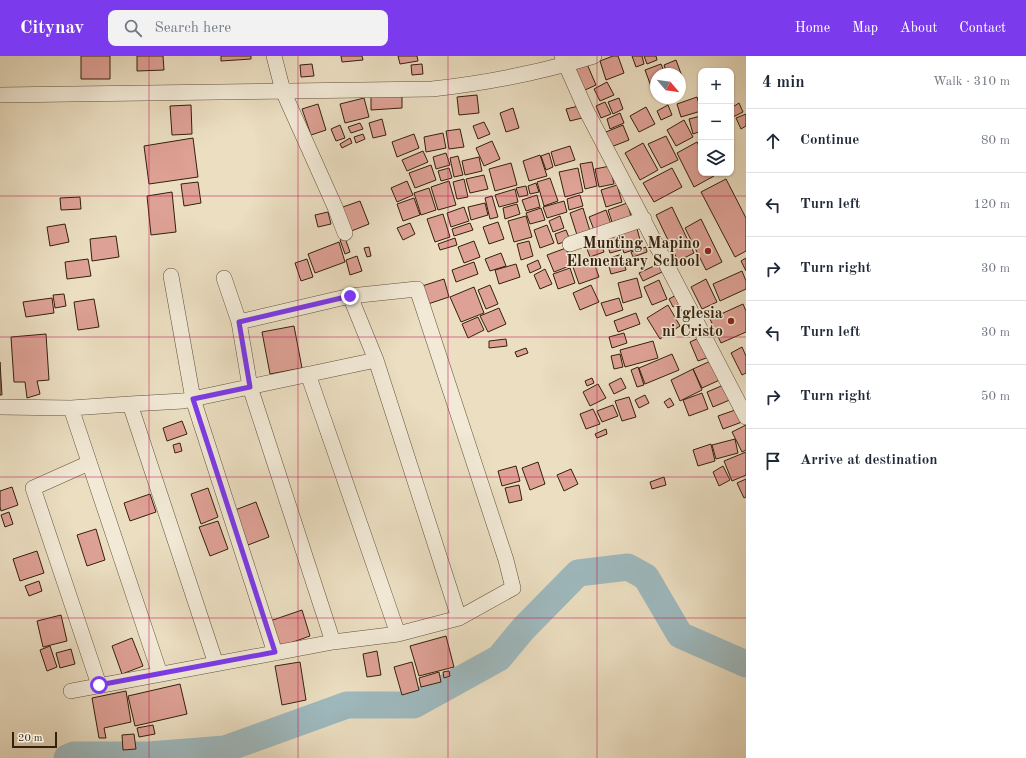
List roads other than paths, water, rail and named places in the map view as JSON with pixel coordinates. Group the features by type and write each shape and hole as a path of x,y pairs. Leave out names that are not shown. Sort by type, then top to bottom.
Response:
{"street":[{"path":"274,56 283,91 335,207 345,233"},
{"path":"0,95 432,89 482,82 564,60 594,56"},
{"path":"564,60 586,110 746,417"},
{"path":"570,244 644,219"},
{"path":"171,276 193,399 275,652"},
{"path":"224,278 239,322 250,387 333,642"},
{"path":"71,691 275,652 333,642 398,634 459,618 513,588 506,560 417,289 350,296 239,322"},
{"path":"350,296 376,360 459,618"},
{"path":"0,407 71,408 183,401 376,360"},
{"path":"308,374 398,634"},
{"path":"130,404 216,664"},
{"path":"71,408 160,674"},
{"path":"89,463 34,488 99,685"}],"waterway":[{"path":"67,758 74,755 149,755 225,749 347,705 414,705 499,658 523,629 578,573 628,567 646,577 680,635 746,664"}],"place":[{"name":"Munting Mapino Elementary School","path":"708,251"},
{"name":"Iglesia ni Cristo","path":"731,321"}]}
